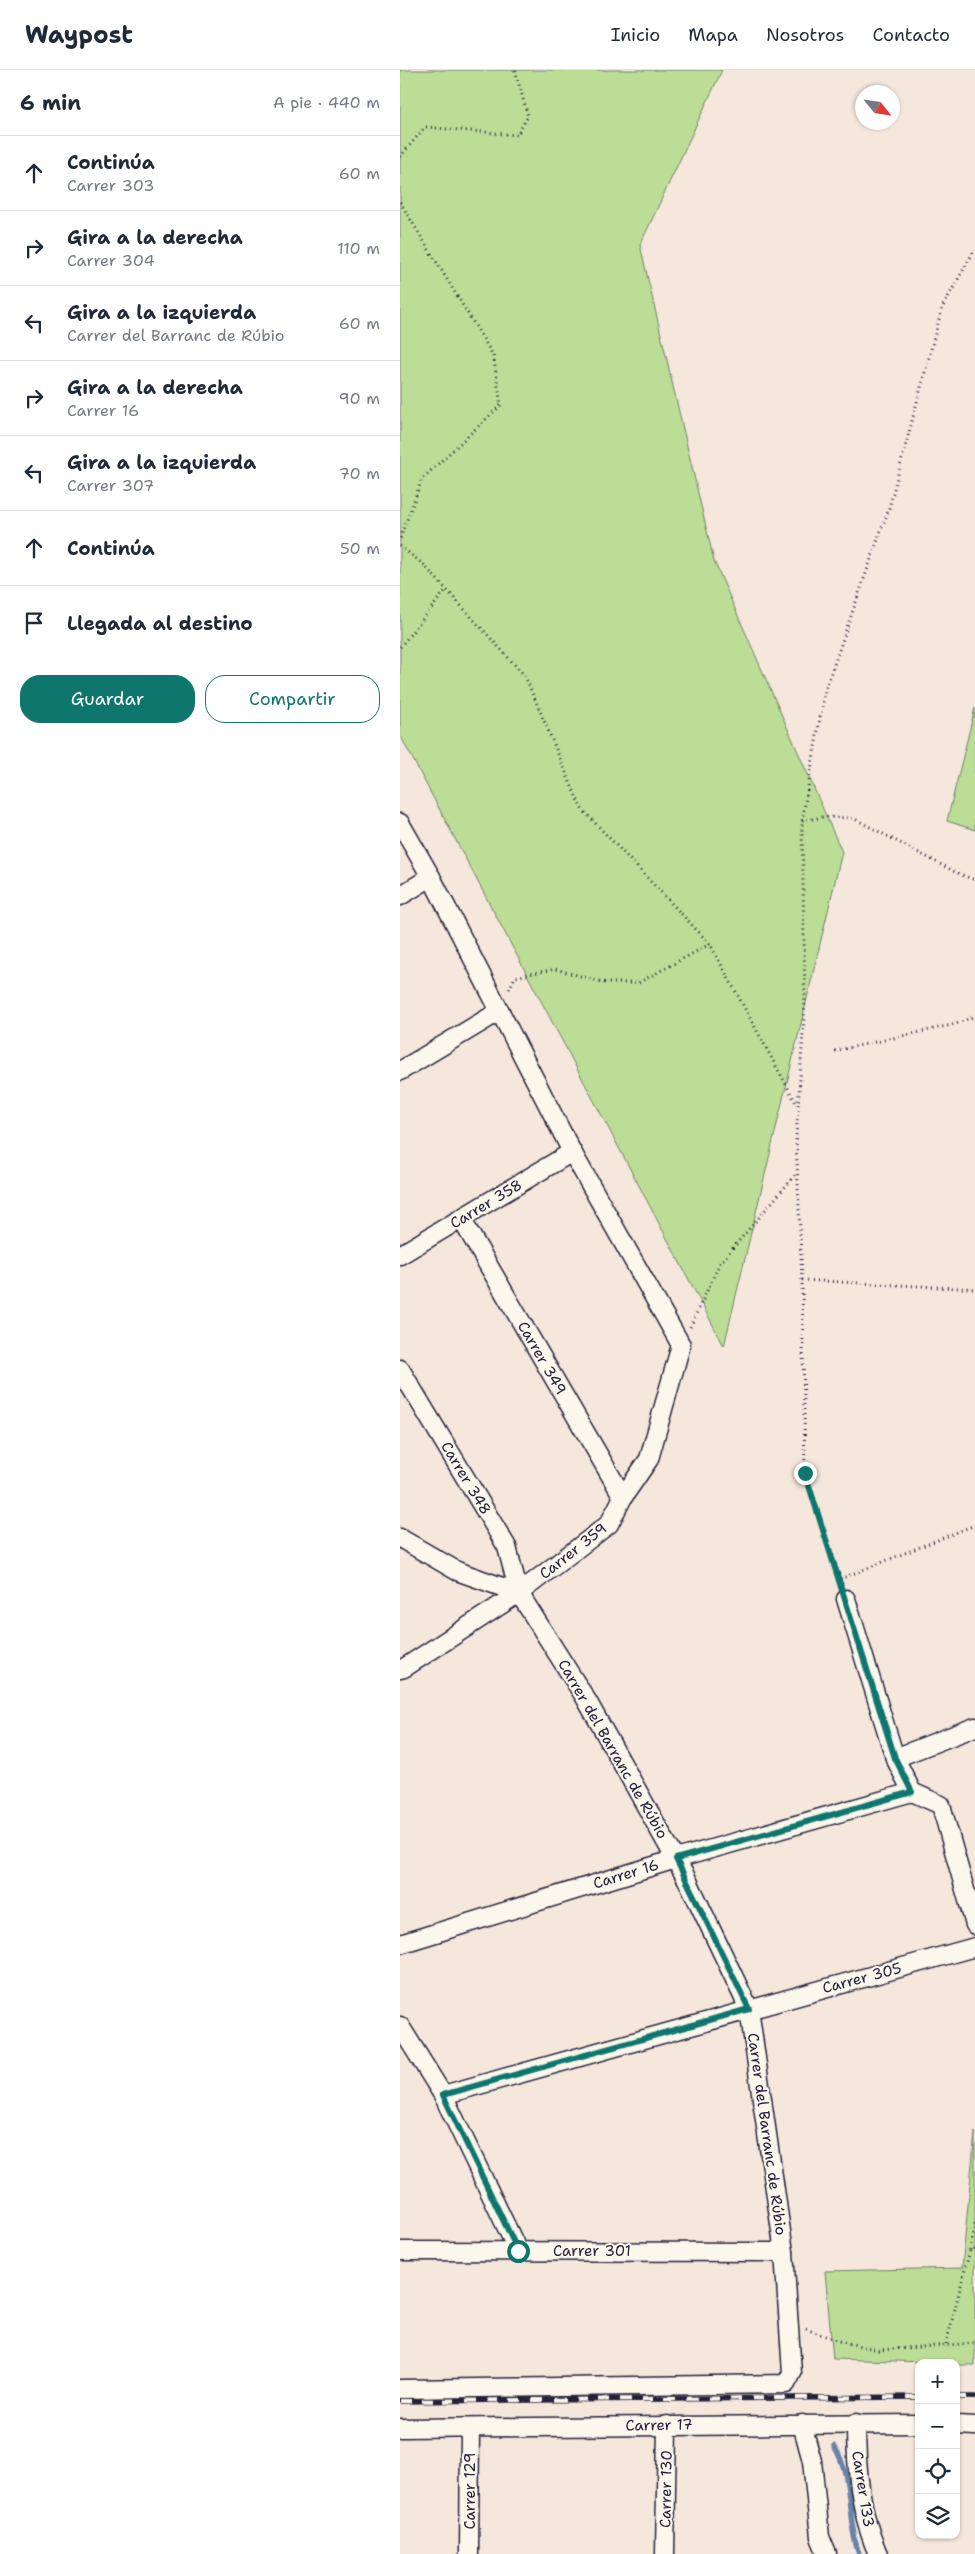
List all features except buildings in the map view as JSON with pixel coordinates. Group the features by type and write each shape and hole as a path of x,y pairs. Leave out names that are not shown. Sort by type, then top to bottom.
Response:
{"street":[{"path":"400,823 431,877 572,1152 682,1345"},
{"path":"400,896 431,877"},
{"path":"400,1071 500,1011"},
{"name":"Carrer 358","path":"400,1255 462,1220 572,1152"},
{"name":"Carrer 349","path":"462,1220 623,1497"},
{"name":"Carrer 359","path":"400,1669 519,1593 609,1524 623,1497 649,1459 682,1345"},
{"name":"Carrer 348","path":"400,1369 507,1547 519,1593"},
{"path":"400,1538 457,1571 519,1593"},
{"name":"Carrer del Barranc de Rúbio","path":"400,2388 786,2384 792,2373 784,2252 749,2009 676,1859 586,1699 519,1593"},
{"path":"846,1598 895,1758 912,1792 941,1805 975,1925"},
{"path":"895,1758 975,1727"},
{"name":"Carrer 16","path":"400,1944 676,1859 912,1792"},
{"name":"Carrer 305","path":"443,2095 975,1947"},
{"path":"400,2026 443,2095 518,2251"},
{"name":"Carrer 301","path":"400,2250 784,2252"},
{"name":"Carrer 133","path":"856,2423 856,2468 868,2531 878,2554"},
{"path":"802,2424 812,2461 820,2537 827,2554"},
{"name":"Carrer 17","path":"400,2428 915,2424"},
{"name":"Carrer 130","path":"665,2554 667,2425"},
{"path":"960,2425 975,2426"},
{"name":"Carrer 129","path":"470,2428 470,2554"}],"path":[{"path":"400,157 425,127 517,135 528,116 515,70"},
{"path":"400,202 492,355 501,405 422,479 400,539"},
{"path":"846,1598 805,1473 802,1280 796,1103 804,1003 802,821 825,690 889,508 942,308 975,250"},
{"path":"400,546 424,565 525,676 580,808 710,944 796,1103"},
{"path":"400,647 446,590"},
{"path":"802,821 823,817 853,818 957,874 975,880"},
{"path":"500,1011 514,977 555,969 606,983 638,983 710,944"},
{"path":"835,1051 956,1024 975,1016"},
{"path":"682,1345 720,1263 797,1172"},
{"path":"802,1280 975,1289"},
{"path":"840,1579 975,1525"},
{"path":"946,2344 975,2224"},
{"path":"970,2250 975,2248"},
{"path":"789,2322 839,2341 878,2350 975,2343"}],"green space":[{"path":"400,70 722,70 640,245 714,561 842,852 724,1346 400,735"},
{"path":"975,708 975,830 947,821"},
{"path":"975,2132 975,2365 960,2365 960,2359 915,2359 915,2362 833,2359 825,2271 962,2268"}],"waterway":[{"path":"834,2446 845,2471 852,2527 859,2554"}],"railway":[{"path":"400,2401 915,2397"},
{"path":"960,2397 975,2397"}],"route":[{"path":"518,2251 443,2095 749,2009 689,1882 676,1859 912,1792 895,1758 805,1473"}]}
